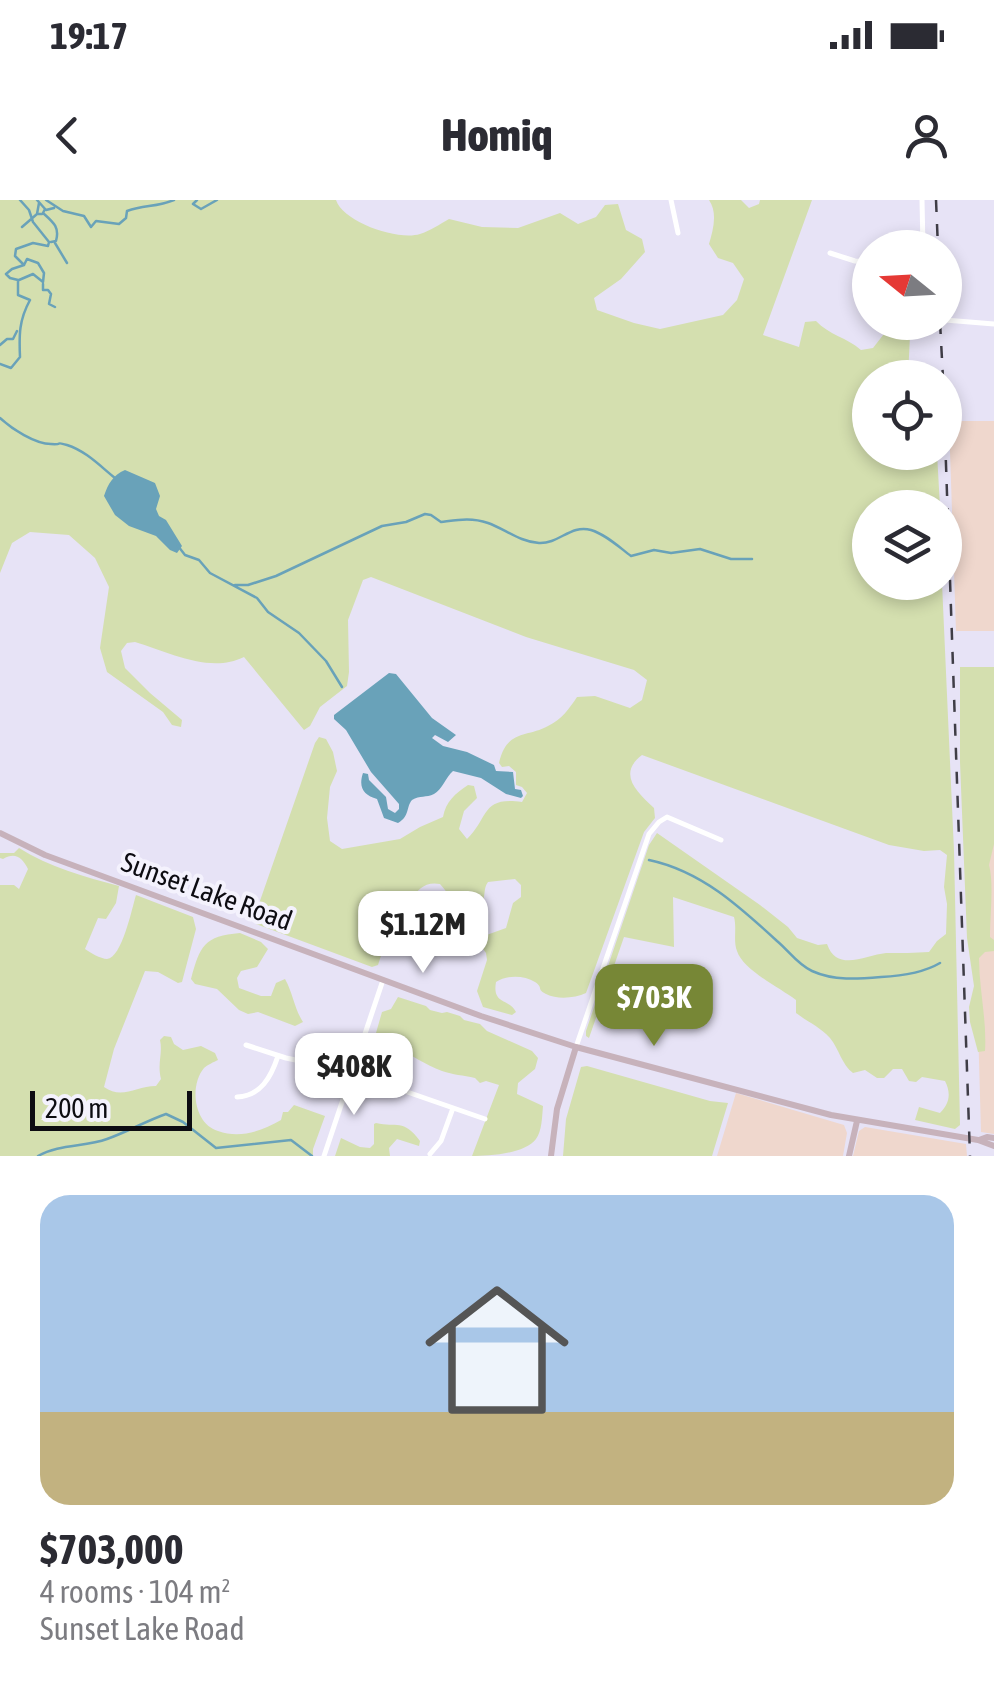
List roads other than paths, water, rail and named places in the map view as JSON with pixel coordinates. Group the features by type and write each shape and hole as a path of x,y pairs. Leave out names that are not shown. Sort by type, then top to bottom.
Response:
{"main road":[{"name":"Sunset Lake Road","path":"0,833 45,855 480,1016 576,1046 857,1121 978,1140 994,1146"},
{"path":"551,1156 557,1109 576,1046"},
{"path":"848,1156 857,1121"},
{"name":"Sunset Lake Road","path":"978,1140 994,1138"}],"street":[{"path":"671,200 678,234"},
{"path":"922,200 923,230"},
{"path":"830,253 852,260"},
{"path":"962,321 994,324"},
{"path":"576,1046 649,834 667,817 721,840"},
{"path":"324,1156 384,980"},
{"path":"246,1044 278,1056 352,1072 485,1118"},
{"path":"237,1097 252,1096 259,1090 272,1073 278,1056"},
{"path":"430,1154 441,1140 453,1108"}],"water":[{"path":"125,470 155,483 160,496 156,509 159,516 166,520 182,546 177,553 156,536 129,526 115,515 104,496 112,480"},
{"path":"389,673 396,674 432,718 456,735 448,742 435,735 432,738 494,765 496,771 513,772 515,789 521,790 523,796 506,794 481,778 453,771 437,792 412,800 398,823 384,818 377,799 363,790 363,773 386,797 388,809 395,813 399,804 371,772 334,715"}],"waterway":[{"path":"0,364 11,368 20,357 20,328 30,300 18,295 18,280 6,274 24,265 15,256 16,249 33,243 48,246 49,242 20,200"},
{"path":"37,200 46,210 54,208"},
{"path":"46,200 63,211 84,216 91,227 96,221 119,224 127,211 174,200"},
{"path":"197,200 193,204 201,209 217,200"},
{"path":"39,203 37,214 42,214"},
{"path":"45,209 43,213 57,232 56,241 51,242"},
{"path":"22,227 37,214"},
{"path":"55,243 67,263"},
{"path":"19,280 33,274 43,282 44,273 38,263 27,259 24,265"},
{"path":"43,284 43,290 51,294 49,304 55,307"},
{"path":"0,345 13,339 17,331"},
{"path":"0,418 31,439 61,443 80,451 115,478"},
{"path":"235,585 276,576 382,526 425,514 441,522 482,521 539,543 577,530 591,530 631,556 654,550 671,553 700,549 731,559 752,559"},
{"path":"178,546 210,573 257,598 268,612 299,633 326,661 342,687"},
{"path":"649,860 686,872 718,891 802,965 820,974 846,979 889,977 919,972 940,963"},
{"path":"38,1156 107,1139 166,1114 216,1148 291,1140 312,1156"}],"railway":[{"path":"936,200 937,230"},
{"path":"941,340 942,360"},
{"path":"946,470 970,1156"}]}
